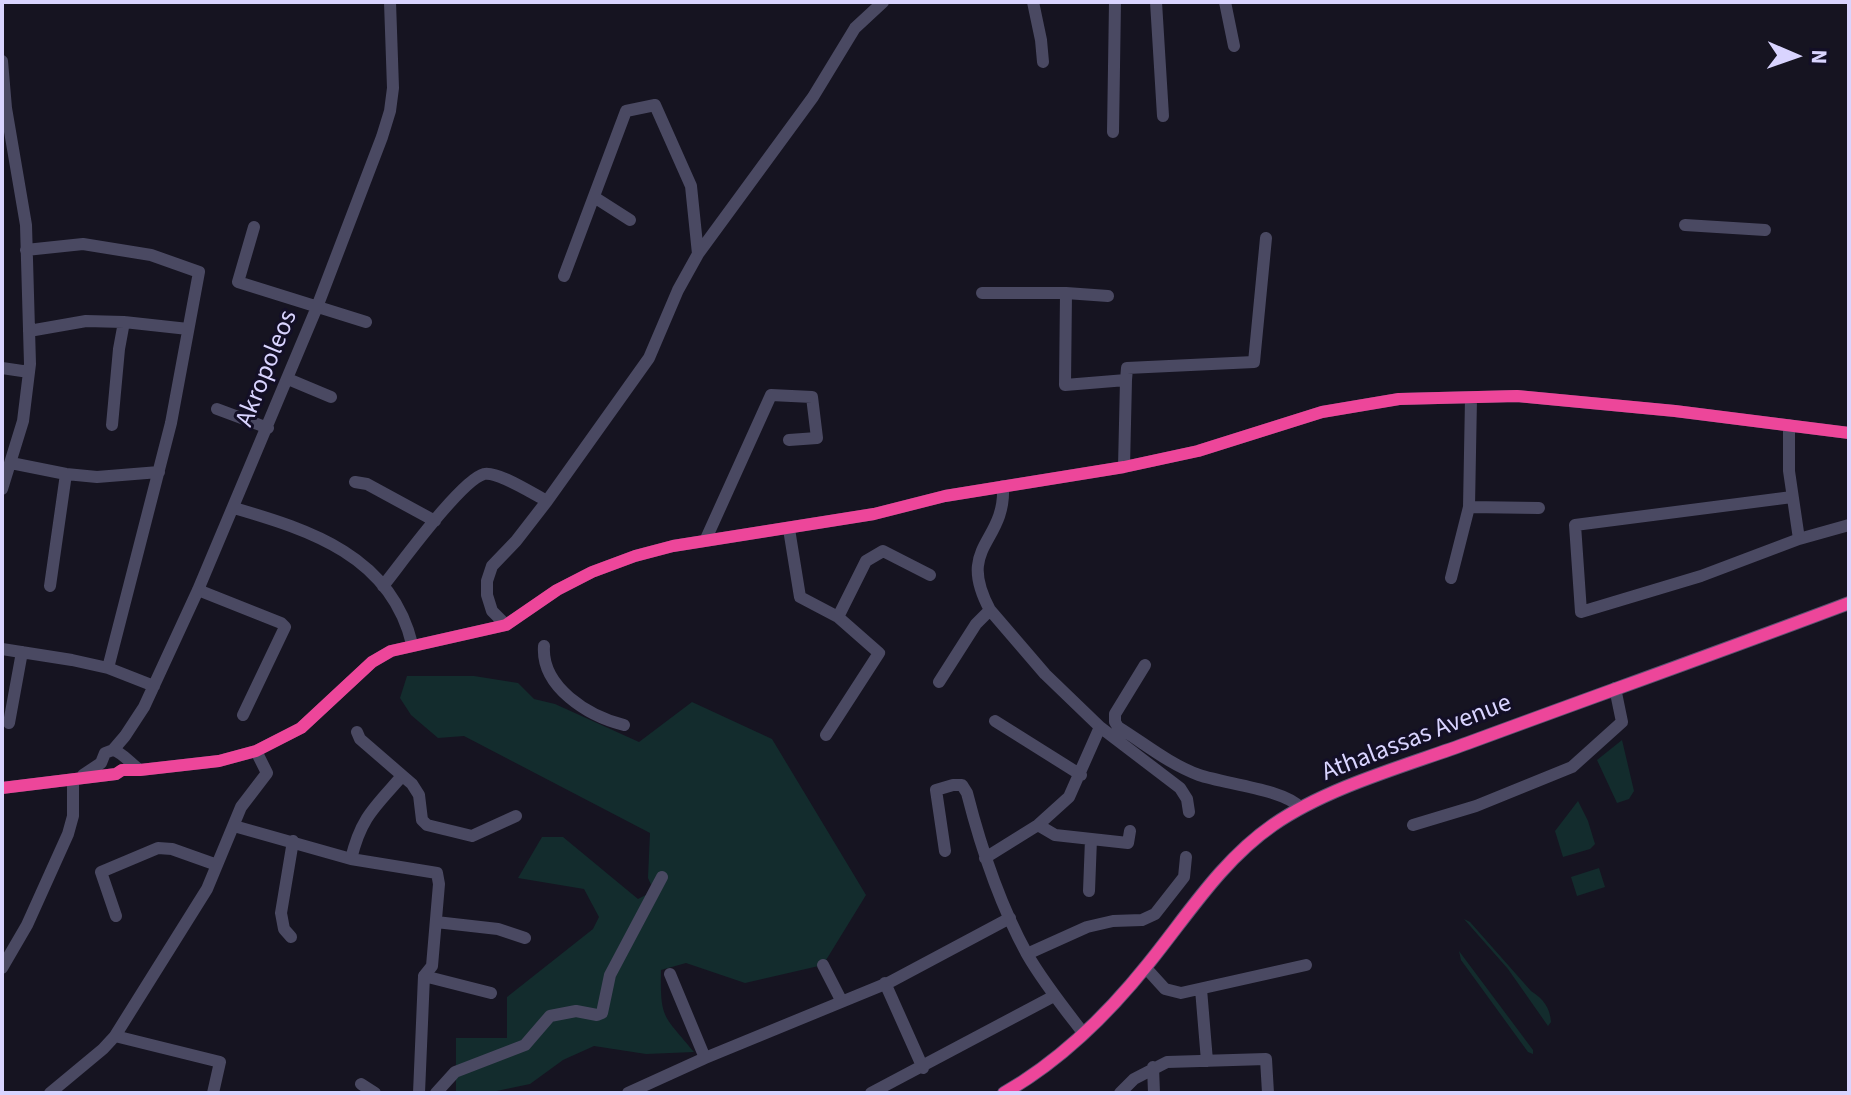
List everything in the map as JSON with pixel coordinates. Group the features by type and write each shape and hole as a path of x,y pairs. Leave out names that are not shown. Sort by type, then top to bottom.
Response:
{"main road":[{"name":"Athalassas Avenue","path":"1004,1093 1032,1076 1084,1034 1145,967 1215,878 1264,832 1301,808 1849,603"}],"street":[{"name":"Akropoleos","path":"105,768 105,753 120,758 125,736 154,686 234,508 317,307 390,111 393,72 390,2"},
{"path":"1033,2 1043,62"},
{"path":"1113,132 1115,2"},
{"path":"1156,2 1163,116"},
{"path":"1225,2 1234,46"},
{"path":"506,625 492,611 487,595 492,566 547,501 649,358 678,290 698,254 813,97 855,28 878,3"},
{"path":"2,61 7,145 26,225 29,331 29,372 23,421 2,489"},
{"path":"564,276 626,111 655,105 691,186 698,254"},
{"path":"594,197 630,220"},
{"path":"1685,225 1765,230"},
{"path":"254,227 238,282 366,322"},
{"path":"1124,467 1127,368 1254,362 1266,238"},
{"path":"26,250 83,244 151,255 199,272 159,472 108,668"},
{"path":"982,293 1108,296"},
{"path":"1066,293 1065,385 1126,380"},
{"path":"29,331 86,321 188,329"},
{"path":"112,425 124,322"},
{"path":"2,368 29,372"},
{"path":"288,379 331,397"},
{"path":"705,541 771,395 812,397 817,438 789,440"},
{"path":"2,788 75,779 105,768 116,774 120,758 140,770 219,761 256,751 301,728 372,662 391,651 506,625 557,590 592,572 660,549 789,529 1003,486 1124,467 1198,451 1322,412 1399,399 1517,396 1675,411 1849,433"},
{"path":"1451,578 1469,507 1471,398"},
{"path":"217,409 268,428"},
{"path":"1789,425 1789,471 1799,539"},
{"path":"11,463 97,477 159,472"},
{"path":"50,586 66,474"},
{"path":"383,586 435,521 482,474 495,474 547,501"},
{"path":"355,482 367,484 435,521"},
{"path":"1003,486 1004,502 1000,517 978,557 976,573 980,591 990,610 1045,674 1100,727 1180,788 1187,799 1189,812"},
{"path":"1792,497 1575,525 1581,612 1701,576 1799,539 1849,525"},
{"path":"1469,507 1539,508"},
{"path":"234,508 286,523 342,548 390,594 410,633 412,644"},
{"path":"789,529 800,597 838,617 879,653 826,735"},
{"path":"838,617 866,561 883,551 930,575"},
{"path":"198,590 285,627 243,715"},
{"path":"939,682 976,624 990,610"},
{"path":"544,646 546,669 576,703 598,718 624,725"},
{"path":"2,649 108,668 154,686"},
{"path":"9,723 22,652"},
{"path":"1145,665 1115,714 1118,727 1168,760 1197,774 1286,799 1301,808"},
{"path":"1413,825 1490,801 1572,767 1622,722 1615,688"},
{"path":"995,721 1081,775"},
{"path":"985,858 1038,825 1069,797 1100,727"},
{"path":"357,732 360,739 419,795 422,820 427,825 472,836 516,816"},
{"path":"50,1093 115,1036 207,889 241,807 267,773 256,751"},
{"path":"351,859 357,833 367,816 402,776"},
{"path":"2,968 32,915 68,834 73,816 75,779"},
{"path":"945,851 936,790 962,785 985,858 1027,954 1084,1034"},
{"path":"1038,825 1055,835 1128,843 1130,831"},
{"path":"234,826 351,859 437,873 439,884 432,966 424,976 419,1093"},
{"path":"1089,891 1091,839"},
{"path":"291,937 284,929 281,913 293,841"},
{"path":"116,916 101,872 158,848 172,849 217,865"},
{"path":"1027,954 1087,927 1113,921 1142,920 1155,914 1184,877 1186,857"},
{"path":"436,1093 455,1072 525,1045 550,1016 576,1011 602,1013 610,975 662,877"},
{"path":"628,1093 885,983 1010,918"},
{"path":"436,922 498,929 525,938"},
{"path":"823,965 841,1000"},
{"path":"1145,967 1165,989 1181,993 1306,965"},
{"path":"670,974 705,1058"},
{"path":"424,976 491,993"},
{"path":"885,983 923,1068"},
{"path":"1201,989 1207,1061"},
{"path":"871,1093 1054,996"},
{"path":"115,1036 220,1062 213,1093"},
{"path":"1120,1093 1134,1079 1167,1062 1266,1059 1268,1093"},
{"path":"1153,1067 1154,1093"},
{"path":"361,1084 375,1093"}],"green space":[{"path":"407,676 474,676 518,683 534,699 555,704 639,742 692,702 772,739 866,895 823,965 745,983 686,963 661,970 666,1016 694,1052 646,1054 594,1046 563,1060 530,1084 487,1093 456,1093 456,1038 507,1038 507,997 593,929 599,917 584,889 518,878 542,837 563,837 638,899 654,891 648,878 650,833 464,736 438,738 411,715 400,698"},
{"path":"1622,740 1634,791 1629,799 1617,803 1597,760"},
{"path":"1578,801 1595,844 1590,849 1563,857 1555,831"},
{"path":"1599,868 1605,887 1577,896 1571,877"},
{"path":"1464,919 1545,1004 1551,1022 1548,1026 1508,969"},
{"path":"1459,951 1533,1054 1528,1052 1461,960"}],"cycle path":[{"path":"2,788 116,774 122,770 219,761 256,751 301,728 372,662 391,651 506,625 557,590 592,572 635,556 673,546 874,514 945,496 1124,467 1198,451 1322,412 1399,399 1517,396 1675,411 1849,433"},
{"path":"1004,1093 1064,1051 1100,1018 1133,983 1237,855 1254,839 1295,812 1368,778 1849,603"}]}
